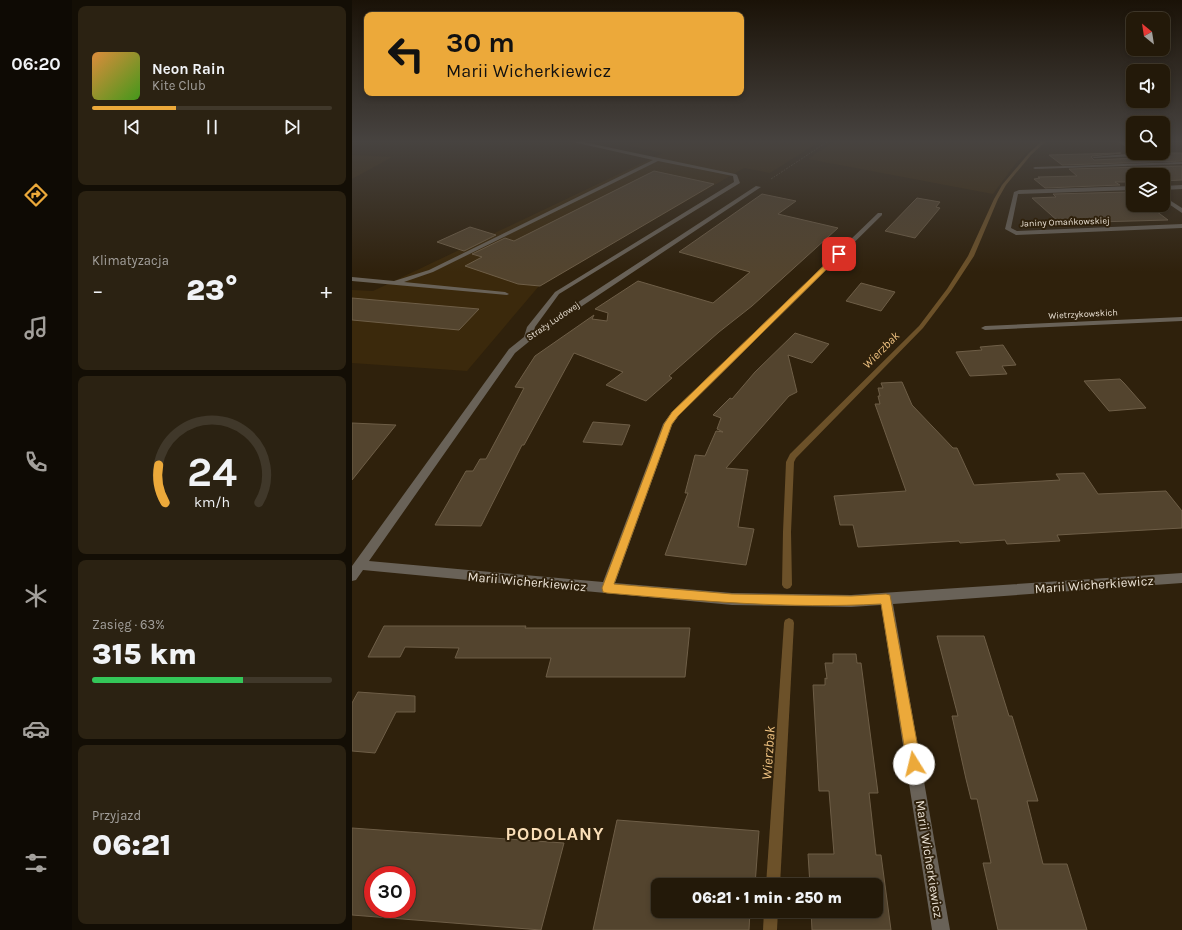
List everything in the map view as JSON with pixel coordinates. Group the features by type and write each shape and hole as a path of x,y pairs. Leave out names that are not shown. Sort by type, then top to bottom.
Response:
{"street":[{"path":"395,283 431,271 604,185"},
{"path":"528,338 531,327 557,293 733,185"},
{"name":"Straży Ludowej","path":"352,576 512,351 528,338 758,187"},
{"path":"1170,188 1182,187"},
{"name":"Janiny Omańkowskiej","path":"1126,188 1016,193 1008,229 1016,233 1182,226"},
{"path":"1170,203 1182,211"},
{"path":"607,588 668,424 675,414 880,214"},
{"path":"352,279 505,294"},
{"name":"Wietrzykowskich","path":"985,328 1182,319"},
{"name":"Marii Wicherkiewicz","path":"360,565 732,599 851,601 1182,578"},
{"name":"Marii Wicherkiewicz","path":"886,599 941,930"}],"shaded area":[{"path":"595,185 714,185 539,286 467,371 352,363 352,290 373,291"},
{"path":"948,185 999,185 993,194"}],"building":[{"path":"625,185 712,185 540,286 518,284 465,266 482,257 472,254 505,238 514,241"},
{"path":"1042,185 1110,185 1045,188"},
{"path":"1126,192 1126,212 1157,212 1168,220 1060,223 1032,198 1056,197 1053,194"},
{"path":"762,194 796,201 778,214 838,228 752,306 719,332 669,376 672,378 646,401 606,385 623,372 574,353 524,445 522,445 481,526 435,525 466,471 473,471 480,459 486,459 524,388 515,387 535,356 594,315 592,319 607,321 608,313 595,309 638,281 713,303 750,272 679,252"},
{"path":"917,198 940,202 936,207 940,208 915,238 885,231"},
{"path":"470,227 496,235 464,251 437,242"},
{"path":"861,283 895,292 881,311 846,301"},
{"path":"352,298 479,309 459,330 352,320"},
{"path":"795,333 829,344 812,363 788,355 797,392 789,396 726,468 748,470 738,527 754,529 746,565 665,555 688,493 685,493 695,455 705,456 716,431 723,432 717,429 721,418 713,415 730,398 732,399 755,372"},
{"path":"1003,345 1016,365 1002,366 1007,374 970,376 956,352 982,350 980,347"},
{"path":"1120,379 1146,408 1109,411 1084,381"},
{"path":"902,382 912,405 953,448 957,448 974,485 1060,480 1056,474 1084,473 1098,494 1166,491 1182,511 1182,528 1057,535 1060,541 1007,544 1005,540 960,543 959,541 858,547 853,525 840,525 834,496 906,491 875,404 880,404 878,388 883,388 881,383"},
{"path":"593,422 630,425 622,445 583,442"},
{"path":"352,423 396,425 352,480"},
{"path":"384,626 690,628 685,677 546,677 551,658 455,658 459,648 405,647 400,657 368,657"},
{"path":"937,636 984,636 1009,716 1012,716 1038,801 1027,801 1043,864 1067,864 1087,930 998,930 983,863 991,863 977,799 971,799 966,779 952,716 958,716"},
{"path":"833,654 856,654 857,663 861,663 878,793 869,793 876,855 881,855 891,930 812,930 811,918 883,918 883,878 810,878 808,854 834,854 829,791 819,791 813,685 825,685 825,678 827,679 825,663 833,663"},
{"path":"358,692 415,696 415,712 396,712 375,753 352,751 352,703"},
{"path":"617,820 759,831 756,878 651,878 651,918 750,918 749,930 593,930"},
{"path":"352,828 564,843 541,930 390,918 416,918 416,866 364,866 364,916 352,915"}],"waterway":[{"name":"Wierzbak","path":"787,585 787,532 790,462 793,456 921,327 949,290 971,256 996,199 1004,185"},
{"name":"Wierzbak","path":"773,878 789,623"},
{"name":"Wierzbak","path":"770,930 771,918"}],"district":[{"name":"PODOLANY","path":"555,834"}],"route":[{"path":"839,254 675,414 668,424 607,588 732,599 851,601 886,599 914,764"}]}
